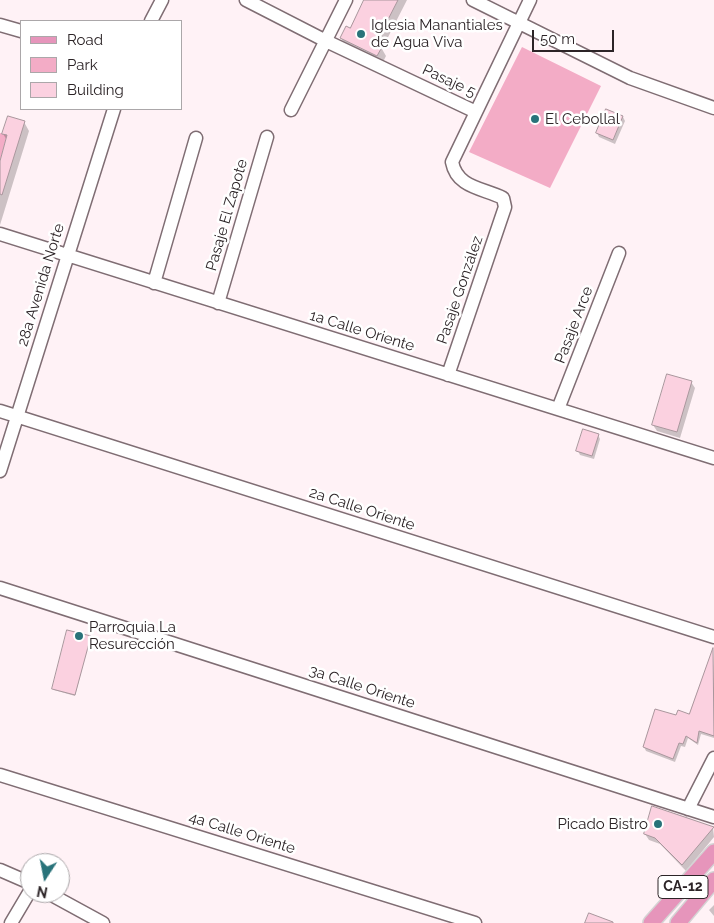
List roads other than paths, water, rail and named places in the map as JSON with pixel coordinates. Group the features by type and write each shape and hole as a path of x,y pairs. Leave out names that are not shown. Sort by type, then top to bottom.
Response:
{"main road":[{"name":"CA-12","path":"651,923 714,852"},
{"path":"678,923 714,880"}],"street":[{"path":"152,20 162,0"},
{"name":"Pasaje 5","path":"246,0 326,41 476,112"},
{"path":"291,110 346,0"},
{"path":"473,0 630,78 714,108"},
{"path":"476,112 530,0"},
{"path":"0,25 20,31"},
{"name":"28a Avenida Norte","path":"0,471 66,256 114,110"},
{"name":"Pasaje González","path":"448,375 505,208 503,198 460,179 454,171 452,162 476,112"},
{"name":"Pasaje El Zapote","path":"218,303 267,137"},
{"path":"154,283 196,138"},
{"name":"1a Calle Oriente","path":"0,234 714,458"},
{"name":"Pasaje Arce","path":"558,409 619,252"},
{"name":"2a Calle Oriente","path":"0,411 714,637"},
{"name":"3a Calle Oriente","path":"0,588 688,809 712,813"},
{"path":"688,809 714,758"},
{"name":"4a Calle Oriente","path":"0,774 475,923"},
{"path":"0,870 20,879"},
{"path":"11,923 23,903"},
{"path":"66,903 103,923"}],"place":[{"name":"Iglesia Manantiales de Agua Viva","path":"361,34"},
{"name":"El Cebollal","path":"535,119"},
{"name":"Parroquia La Resurección","path":"79,636"},
{"name":"Picado Bistro","path":"658,824"}]}
